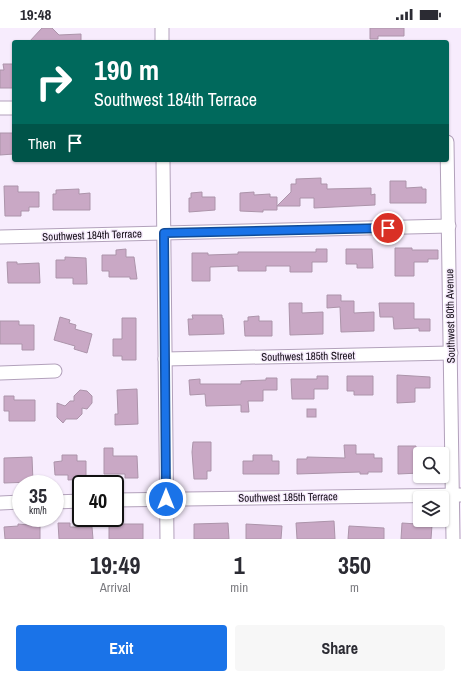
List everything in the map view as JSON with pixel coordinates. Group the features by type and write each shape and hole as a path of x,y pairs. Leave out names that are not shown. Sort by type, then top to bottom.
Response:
{"street":[{"path":"162,28 162,40"},
{"path":"0,108 12,108"},
{"path":"163,162 167,539"},
{"name":"Southwest 80th Avenue","path":"448,162 453,234 457,495 453,539"},
{"name":"Southwest 184th Terrace","path":"0,237 164,233 453,234"},
{"name":"Southwest 185th Street","path":"165,359 454,361"},
{"path":"0,373 55,372"},
{"name":"Southwest 185th Terrace","path":"124,500 457,495"},
{"path":"0,503 12,502"}],"building":[{"path":"42,28 52,28 59,35 81,34 81,40 31,40"},
{"path":"370,28 404,28 404,36 378,36 378,39 370,39"},
{"path":"3,64 12,64 12,88 0,88 0,70 4,70"},
{"path":"0,133 12,133 12,154 0,155"},
{"path":"321,178 321,184 327,184 327,189 371,188 371,195 375,194 375,205 314,208 314,198 300,198 300,206 277,206 291,192 291,184 296,184 296,179"},
{"path":"390,181 406,181 406,188 422,187 422,189 426,189 426,203 390,203"},
{"path":"4,186 18,186 18,192 39,192 39,207 29,207 29,211 21,211 21,216 5,216"},
{"path":"79,189 79,194 90,193 90,210 53,210 53,194 56,194 56,190"},
{"path":"202,192 202,197 215,197 215,210 189,212 189,198 191,198 191,193"},
{"path":"254,192 254,195 270,194 270,197 277,197 277,210 263,210 263,212 240,211 240,193"},
{"path":"395,248 412,248 412,250 438,250 438,259 428,259 428,262 414,262 414,276 395,276"},
{"path":"126,249 126,257 134,257 137,279 130,279 130,277 109,277 109,271 102,271 102,255 116,255 116,250"},
{"path":"316,249 327,249 327,262 312,262 312,272 290,272 290,266 266,266 266,271 238,271 238,266 210,267 210,281 192,281 192,253 208,253 208,255 238,254 238,252 316,252"},
{"path":"346,249 372,249 373,268 357,268 357,264 346,264"},
{"path":"65,257 86,258 87,284 73,284 73,278 56,278 56,260 65,260"},
{"path":"7,262 17,262 17,264 39,263 40,283 8,283"},
{"path":"327,295 341,295 341,301 354,301 354,313 374,312 374,331 341,332 340,307 327,308"},
{"path":"289,303 302,303 302,313 323,312 323,334 290,335"},
{"path":"379,303 414,303 414,319 430,319 430,331 419,331 419,328 394,329 393,317 380,317"},
{"path":"192,315 222,315 224,334 189,335 188,319 193,319"},
{"path":"259,316 259,321 272,321 272,336 245,336 244,321 248,321 248,317"},
{"path":"60,317 70,320 69,323 76,325 75,329 92,334 87,353 74,349 75,346 54,340"},
{"path":"122,318 136,318 136,360 122,360 122,356 113,356 113,339 122,339"},
{"path":"0,321 19,321 19,325 34,325 34,350 22,350 22,344 0,344"},
{"path":"397,375 430,377 430,388 415,388 415,402 397,403"},
{"path":"317,376 328,376 328,389 314,389 314,399 292,399 291,379 317,379"},
{"path":"347,376 373,376 373,395 354,395 354,391 347,391"},
{"path":"266,378 277,378 277,390 263,390 263,401 248,401 249,412 241,412 241,405 206,406 205,394 190,395 189,380 200,379 200,384 241,384 241,381 266,380"},
{"path":"137,389 138,424 115,425 115,414 118,414 117,390"},
{"path":"80,390 87,391 92,396 92,403 87,409 82,408 82,414 77,419 66,419 63,423 57,417 57,403 65,406 70,401 74,401 74,396"},
{"path":"4,396 14,396 14,400 35,400 35,421 9,421 9,411 4,411"},
{"path":"307,409 316,409 316,417 307,417"},
{"path":"193,442 211,442 211,471 207,471 207,479 194,479 192,452"},
{"path":"344,445 356,445 356,454 374,454 374,458 382,458 382,472 368,472 368,474 360,474 360,472 297,474 297,459 307,459 307,457 345,458"},
{"path":"398,446 416,446 413,447 413,473 398,474"},
{"path":"104,448 113,448 113,456 137,456 138,478 125,478 125,474 104,474"},
{"path":"62,455 77,455 77,461 86,461 86,475 72,475 72,480 68,480 68,475 55,475 54,462 62,461"},
{"path":"253,455 272,455 272,461 279,461 279,474 243,474 243,461 253,461"},
{"path":"32,457 33,475 12,475 12,483 4,483 4,458"},
{"path":"334,521 335,539 297,539 296,523"},
{"path":"64,523 70,523 70,527 92,527 93,539 59,539 58,527 64,527"},
{"path":"228,523 229,539 194,539 194,524"},
{"path":"402,523 413,524 413,527 432,527 431,539 401,539"},
{"path":"124,524 143,524 143,539 109,539 109,527 124,527"},
{"path":"246,524 282,526 281,539 246,539"},
{"path":"349,526 384,528 384,539 348,539"},
{"path":"4,527 40,527 40,539 5,539"}],"route":[{"path":"166,499 164,233 388,228"}]}
